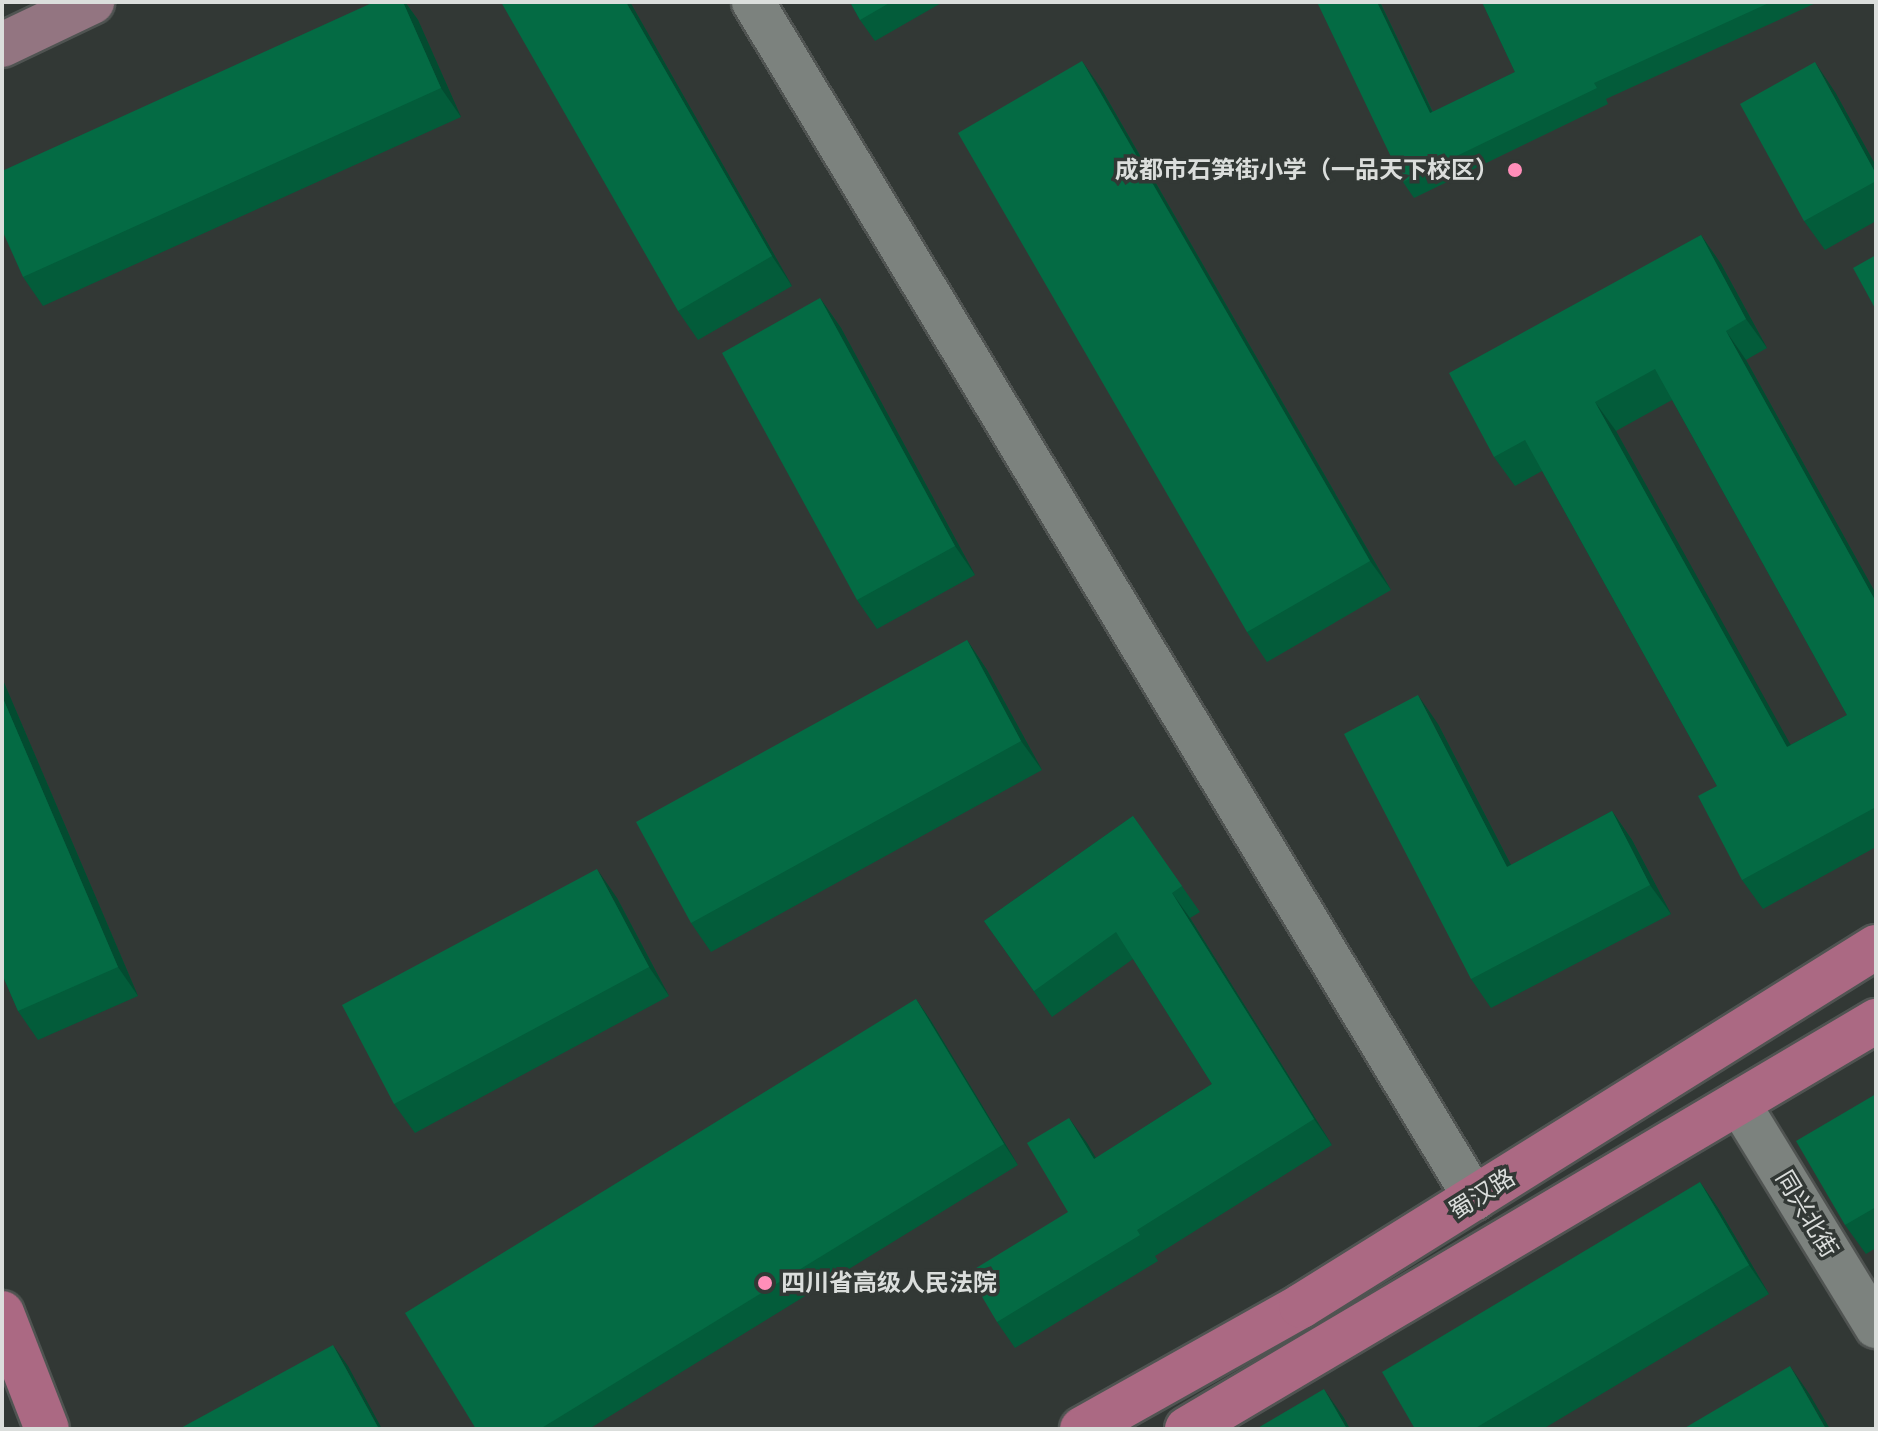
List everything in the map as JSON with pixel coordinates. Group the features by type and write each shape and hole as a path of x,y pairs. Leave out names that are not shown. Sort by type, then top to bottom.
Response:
{"main road":[{"name":"蜀汉路","path":"1082,1429 1301,1306 1876,947"},
{"path":"1187,1429 1876,1021"},
{"path":"2,1313 47,1429"}],"street":[{"path":"2,45 92,2"},
{"path":"753,2 1475,1199"},
{"name":"同兴北街","path":"1738,1102 1876,1327"}],"building":[{"path":"374,2 403,2 441,88 23,277 2,230 2,171"},
{"path":"501,2 626,2 772,256 678,311"},
{"path":"850,2 891,2 860,20"},
{"path":"1317,2 1377,2 1430,113 1515,72 1482,2 1771,2 1594,83 1597,88 1403,182"},
{"path":"1082,61 1370,561 1247,632 958,133"},
{"path":"1815,62 1876,174 1876,181 1804,221 1740,104"},
{"path":"1701,235 1746,319 1726,331 1876,602 1876,807 1742,880 1698,796 1717,786 1525,440 1494,457 1449,373","holes":["1655,369 1847,715 1787,747 1595,402"]},
{"path":"1876,255 1876,310 1853,268"},
{"path":"820,298 955,546 857,600 722,353"},
{"path":"967,640 1021,741 691,923 636,822"},
{"path":"1418,695 1507,867 1612,811 1650,885 1471,979 1344,734"},
{"path":"2,696 118,967 18,1011 2,974"},
{"path":"1133,816 1182,886 1172,893 1314,1119 1137,1230 1140,1235 997,1322 968,1273 1068,1212 1027,1143 1069,1118 1094,1159 1212,1084 1116,932 1034,991 984,921"},
{"path":"597,869 649,967 394,1104 342,1005"},
{"path":"916,999 1004,1144 540,1429 476,1429 405,1313"},
{"path":"1876,1094 1876,1207 1845,1225 1796,1141"},
{"path":"1700,1182 1749,1265 1474,1429 1415,1429 1382,1372"},
{"path":"333,1345 379,1429 179,1429"},
{"path":"1790,1366 1826,1429 1683,1429"},
{"path":"1324,1389 1347,1429 1256,1429"}],"place":[{"name":"成都市石笋街小学（一品天下校区）","path":"1515,170"},
{"name":"四川省高级人民法院","path":"765,1283"}]}
